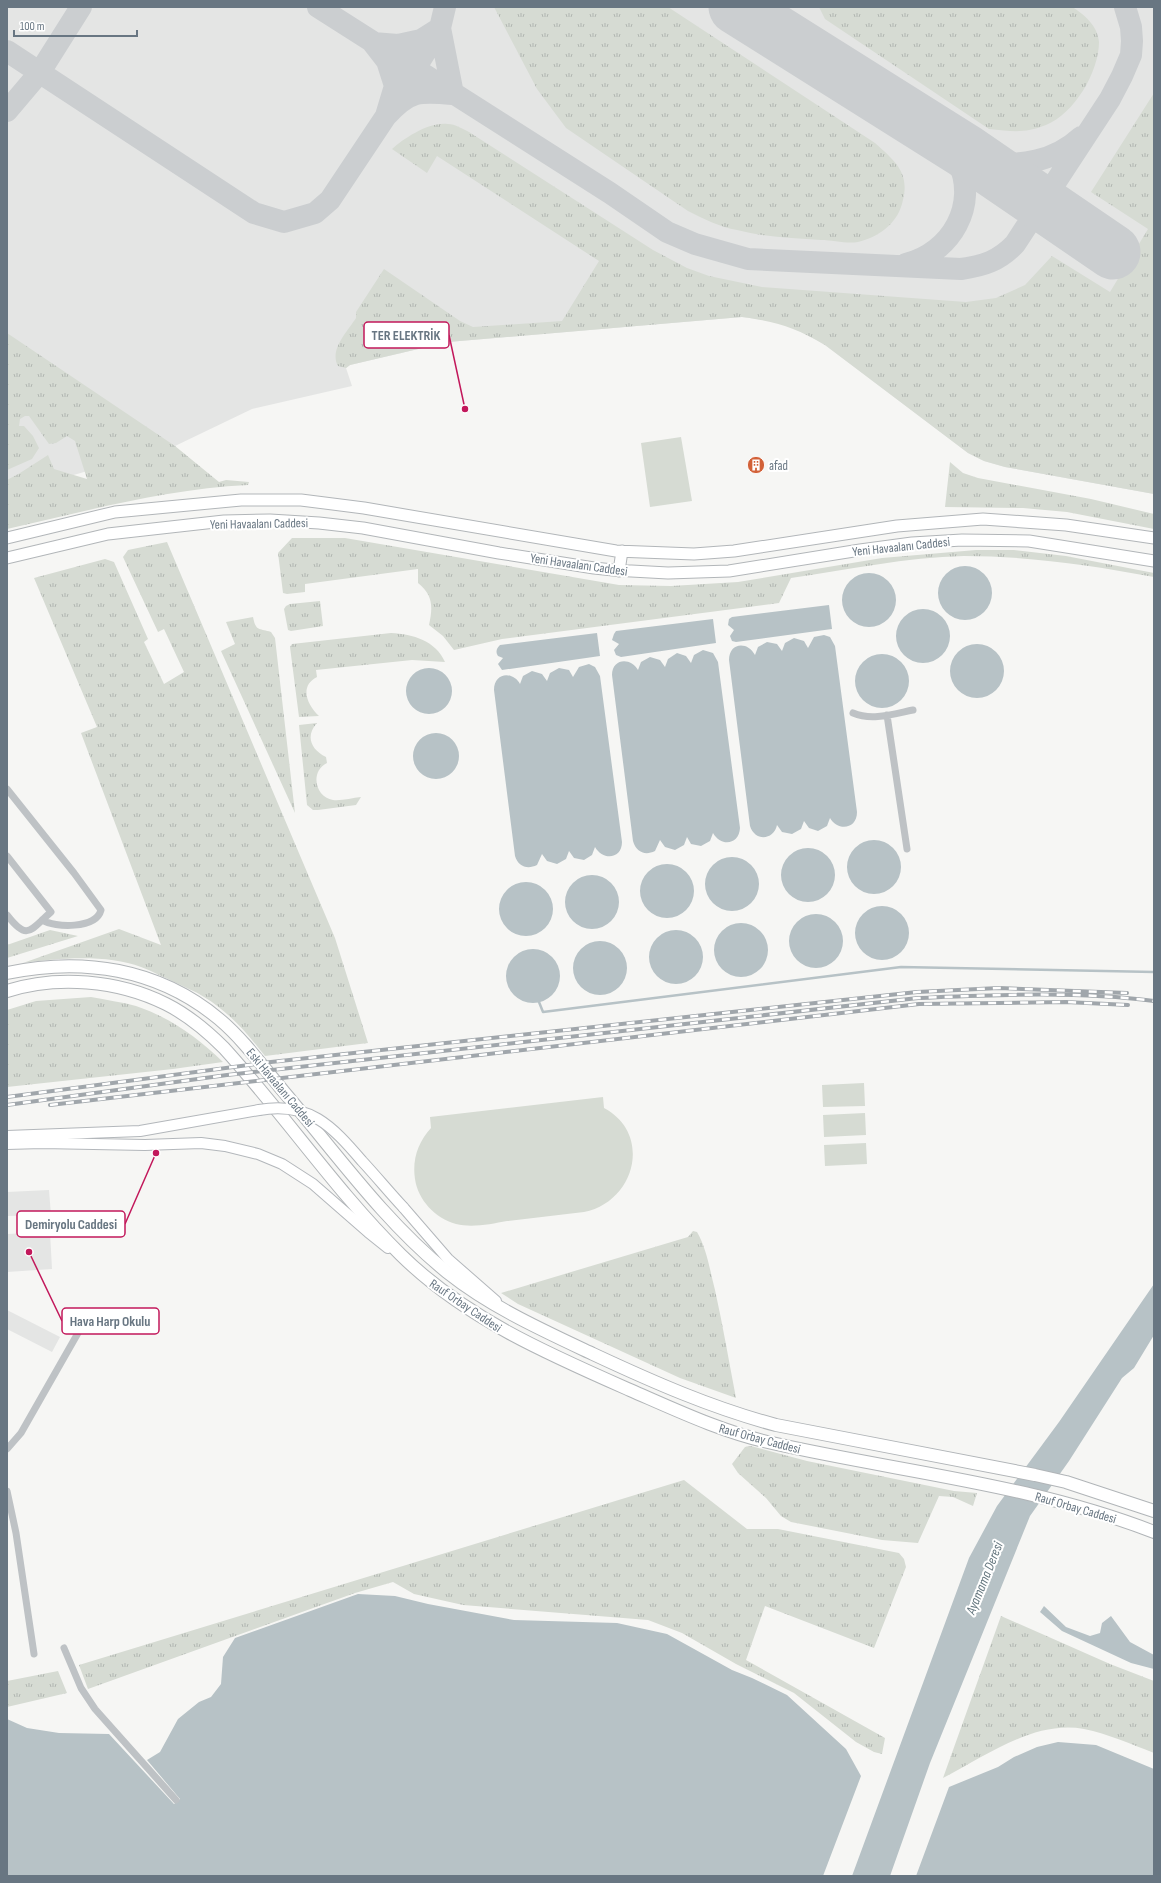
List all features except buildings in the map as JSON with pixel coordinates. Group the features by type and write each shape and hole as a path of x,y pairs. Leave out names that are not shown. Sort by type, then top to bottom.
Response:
{"highway":[{"name":"Eski Havaalanı Caddesi","path":"7,973 28,968 74,965 116,970 142,977 165,986 201,1006 218,1019 247,1047 378,1205 405,1234 447,1272 504,1310"},
{"name":"Eski Havaalanı Caddesi","path":"7,991 47,983 70,982 116,986 141,994 186,1015 204,1028 240,1065 361,1212 401,1255"},
{"name":"Rauf Orbay Caddesi","path":"401,1255 455,1300 509,1333 599,1377 716,1427 772,1443 1000,1487 1058,1501 1119,1519 1154,1532"},
{"name":"Rauf Orbay Caddesi","path":"504,1310 540,1330 650,1380 722,1410 776,1425 999,1466 1066,1482 1154,1511"}],"main road":[{"name":"Yeni Havaalanı Caddesi","path":"7,538 115,512 241,500 301,500 364,508 482,529 622,551 694,554 734,550 897,526 983,519 1066,525 1154,538"},
{"name":"Yeni Havaalanı Caddesi","path":"7,558 108,534 224,521 270,520 319,522 363,528 499,553 619,571 668,573 729,571 912,543 962,540 1029,541 1154,561"},
{"path":"619,571 622,551"},
{"path":"7,1136 140,1131 272,1108 296,1110 321,1120 341,1136 448,1259 493,1298 504,1310"},
{"path":"7,1144 201,1143 225,1146 258,1154 282,1164 313,1184 368,1232 401,1255"}],"street":[{"path":"852,713 859,716 877,717 913,710"},
{"path":"887,715 907,849"},
{"path":"7,789 69,866 101,910 100,914 92,921 70,926 53,924 42,920"},
{"path":"7,856 51,912 33,928 23,931 16,927 7,915"},
{"path":"7,1449 22,1433 82,1326"},
{"path":"7,1491 16,1533 34,1654"},
{"path":"64,1648 81,1688 95,1709 176,1800"}],"shaded area":[{"path":"7,7 1154,7 1154,494 1005,467 984,461 968,453 825,345 801,331 773,321 742,317 448,342 350,365 346,368 352,386 252,409 175,446 7,494"},
{"path":"49,1190 51,1215 7,1216 7,1192"},
{"path":"50,1232 52,1269 7,1272 7,1234"},
{"path":"7,1310 60,1337 52,1352 7,1329"}],"green space":[{"path":"494,7 668,7 875,143 895,162 903,176 905,184 904,193 899,211 891,224 879,233 865,240 849,243 779,237 731,229 706,220 688,211 566,128 537,89"},
{"path":"819,7 1072,7 1090,21 1096,31 1099,42 1098,54 1090,79 1083,91 1066,112 1056,120 1038,128 1024,131 989,129 825,19"},
{"path":"1154,93 1154,494 1005,467 984,461 968,453 825,345 785,326 755,319 742,317 448,342 350,365 346,368 338,366 336,360 337,347 340,341 356,318 356,312 384,269 460,321 473,327 562,321 599,261 437,156 427,173 392,149 410,135 433,125 451,124 469,132 653,250 687,268 709,276 762,287 966,302 996,298 1025,285 1052,256 1110,292 1148,229 1091,192"},
{"path":"7,333 175,446 219,482 226,480 249,482 248,485 217,487 156,496 7,529 7,480 48,455 54,469 87,479 75,441 67,436 56,443 49,444 29,416 25,416 20,419 19,426 24,426 33,436 39,448 32,459 7,470"},
{"path":"681,437 692,501 650,507 641,443"},
{"path":"950,462 963,473 978,478 1091,499 1154,514 1154,529 1067,512 1023,508 945,507"},
{"path":"292,538 345,538 619,585 671,586 738,582 882,558 976,550 1014,550 1066,556 1154,573 1154,577 1036,559 964,556 921,559 877,564 791,578 779,603 502,639 454,650 443,636 429,625 431,602 427,592 418,583 418,569 305,584 305,592 283,593 278,553"},
{"path":"167,542 335,938 368,1043 265,1056 252,1039 213,1003 193,991 141,967 113,960 82,958 23,963 119,929 161,945 81,733 97,727 34,578 105,559 114,562 148,639 144,642 164,684 184,672 164,629 158,632 123,557 128,550"},
{"path":"320,601 323,626 291,631 288,630 284,609 286,606 290,604"},
{"path":"253,617 255,625 259,629 271,632 275,638 295,813 221,651 235,644 226,622"},
{"path":"391,633 407,635 423,640 436,649 445,662 412,660 316,670 317,677 308,685 307,696 311,707 319,716 299,717 290,647 292,644"},
{"path":"317,723 311,733 311,742 317,751 326,757 327,763 321,767 318,772 317,784 319,790 322,795 333,800 361,797 356,805 313,810 307,805 299,725"},
{"path":"50,930 78,936 7,958 7,945"},
{"path":"91,997 136,1006 161,1016 193,1036 223,1062 173,1069 7,1087 7,1010 36,1001"},
{"path":"864,1083 865,1106 823,1107 822,1085"},
{"path":"603,1097 604,1108 619,1120 629,1134 633,1150 632,1166 626,1182 616,1195 602,1206 584,1212 468,1226 448,1221 435,1213 420,1194 415,1179 414,1165 419,1145 426,1133 431,1128 430,1117"},
{"path":"865,1113 866,1135 824,1137 823,1115"},
{"path":"866,1143 867,1164 825,1166 824,1145"},
{"path":"693,1231 697,1232 708,1260 721,1317 736,1398 680,1378 518,1304 501,1293 688,1237"},
{"path":"751,1446 807,1461 954,1491 977,1493 973,1506 953,1497 939,1496 918,1543 882,1540 791,1522 781,1516 766,1498 738,1473 732,1464 745,1447"},
{"path":"684,1480 747,1529 778,1529 899,1553 904,1559 906,1567 874,1648 765,1606 746,1660 885,1738 882,1754 874,1752 856,1742 794,1693 736,1664 682,1633 648,1620 463,1605 414,1594 393,1582 355,1593 88,1689 79,1665"},
{"path":"1001,1616 1110,1664 1154,1681 1154,1753 1111,1736 1084,1729 1065,1728 1047,1730 1029,1735 993,1750 943,1778"},
{"path":"58,1671 67,1693 7,1707 7,1681"}],"water":[{"path":"960,566 970,566 980,570 988,578 992,588 992,598 988,608 980,616 970,620 960,620 950,616 942,608 938,598 938,588 942,578 950,570"},
{"path":"864,573 874,573 884,577 892,585 896,595 896,605 892,615 884,623 874,627 864,627 854,623 846,615 842,605 842,595 846,585 854,577"},
{"path":"829,605 832,629 736,642 732,641 730,636 734,630 728,625 729,619 732,617"},
{"path":"918,609 928,609 938,613 946,621 950,631 950,641 946,651 938,659 928,663 918,663 908,659 900,651 896,641 896,631 900,621 908,613"},
{"path":"713,619 716,643 621,657 616,655 614,650 619,644 612,640 616,631"},
{"path":"597,633 600,656 502,670 498,664 503,658 498,656 497,653 497,648 500,645"},
{"path":"824,635 830,637 835,646 857,812 856,818 850,825 842,827 833,822 830,818 827,826 818,831 809,828 804,821 801,829 792,834 782,832 777,825 772,834 760,837 752,831 750,826 729,660 730,654 735,647 744,646 752,650 755,655 758,647 767,642 777,644 782,651 785,643 794,638 804,641 808,648 814,637"},
{"path":"972,644 982,644 992,648 1000,656 1004,666 1004,676 1000,686 992,694 982,698 972,698 962,694 954,686 950,676 950,666 954,656 962,648"},
{"path":"703,650 713,653 718,662 740,828 739,834 733,841 725,842 716,838 713,833 710,841 701,846 691,844 687,837 684,845 675,850 665,847 660,840 655,851 644,853 636,848 633,841 612,675 613,669 618,663 627,661 638,670 641,662 650,657 660,660 665,667 668,659 677,653 686,656 691,663 694,655"},
{"path":"877,654 887,654 897,658 905,666 909,676 909,686 905,696 897,704 887,708 877,708 867,704 859,696 855,686 855,676 859,666 867,658"},
{"path":"589,664 595,667 600,676 622,842 621,848 616,855 607,856 598,852 595,847 592,855 584,860 574,858 569,851 566,859 557,864 547,861 542,854 537,865 526,867 518,862 515,856 494,690 495,684 500,677 509,675 520,684 523,676 532,671 542,674 547,681 550,673 559,668 569,670 573,677 579,667"},
{"path":"434,668 446,674 451,682 451,700 446,708 438,713 424,714 412,708 407,700 406,686 412,674 420,669"},
{"path":"441,733 453,739 458,747 458,765 453,773 445,778 431,779 419,773 414,765 413,751 419,739 427,734"},
{"path":"869,840 879,840 889,844 897,852 901,862 901,872 897,882 889,890 879,894 869,894 859,890 851,882 847,872 847,862 851,852 859,844"},
{"path":"803,848 813,848 823,852 831,860 835,870 835,880 831,890 823,898 813,902 803,902 793,898 785,890 781,880 781,870 785,860 793,852"},
{"path":"727,857 737,857 747,861 755,869 759,879 759,889 755,899 747,907 737,911 727,911 717,907 709,899 705,889 705,879 709,869 717,861"},
{"path":"662,864 672,864 682,868 690,876 694,886 694,896 690,906 682,914 672,918 662,918 652,914 644,906 640,896 640,886 644,876 652,868"},
{"path":"587,875 597,875 607,879 615,887 619,897 619,907 615,917 607,925 597,929 587,929 577,925 569,917 565,907 565,897 569,887 577,879"},
{"path":"521,882 531,882 541,886 549,894 553,904 553,914 549,924 541,932 531,936 521,936 511,932 503,924 499,914 499,904 503,894 511,886"},
{"path":"877,906 887,906 897,910 905,918 909,928 909,938 905,948 897,956 887,960 877,960 867,956 859,948 855,938 855,928 859,918 867,910"},
{"path":"811,914 821,914 831,918 839,926 843,936 843,946 839,956 831,964 821,968 811,968 801,964 793,956 789,946 789,936 793,926 801,918"},
{"path":"736,923 746,923 756,927 764,935 768,945 768,955 764,965 756,973 746,977 736,977 726,973 718,965 714,955 714,945 718,935 726,927"},
{"path":"671,930 681,930 691,934 699,942 703,952 703,962 699,972 691,980 681,984 671,984 661,980 653,972 649,962 649,952 653,942 661,934"},
{"path":"595,941 605,941 615,945 623,953 627,963 627,973 623,983 615,991 605,995 595,995 585,991 577,983 573,973 573,963 577,953 585,945"},
{"path":"528,949 538,949 548,953 556,961 560,971 560,981 556,991 548,999 538,1003 528,1003 518,999 510,991 506,981 506,971 510,961 518,953"},
{"name":"Ayamama Deresi","path":"1154,1284 1154,1335 1134,1368 1122,1378 1069,1461 1030,1516 930,1763 890,1876 852,1876 969,1558 997,1506 1059,1422"},
{"path":"358,1594 395,1596 428,1604 514,1620 617,1623 667,1634 732,1670 787,1695 846,1749 861,1776 823,1876 7,1876 7,1719 27,1728 59,1733 109,1734 174,1804 180,1799 147,1760 160,1752 178,1719 199,1702 211,1697 221,1684 223,1657 235,1638"},
{"path":"1044,1606 1066,1627 1090,1636 1100,1633 1102,1623 1111,1616 1130,1642 1154,1655 1154,1669 1131,1663 1062,1631 1040,1612"},
{"path":"1058,1742 1096,1745 1154,1769 1154,1876 916,1876 949,1787 998,1767 1014,1757 1037,1747"}],"waterway":[{"path":"539,1002 543,1012 901,967 1154,972"}],"taxiway":[{"path":"7,111 40,72 81,7"},
{"path":"318,7 610,193 667,232 695,244 748,259 961,269 984,264 997,259 1015,244 1110,99 1131,55 1131,27 1125,7"},
{"path":"7,51 254,213 284,222 315,213 330,200 386,116 440,28 445,7"},
{"path":"440,28 453,94 416,94 402,101 386,116 395,86 387,61 373,43 398,45 421,40 440,28"},
{"path":"906,264 922,258 936,249 948,238 957,225 963,210 965,194 964,178 958,161 949,147 929,129"},
{"path":"945,139 965,151 986,160 999,163 1024,163 1049,157 1060,152 1081,137"}],"runway":[{"path":"736,7 965,151 1113,252"}],"railway":[{"path":"7,1097 271,1062 917,992 999,988 1127,993"},
{"path":"7,1105 227,1075 918,998 1006,995 1066,995 1154,1001"},
{"path":"50,1105 919,1004 1066,1002 1128,1005"}],"place":[{"name":"TER ELEKTRİK","path":"465,409"},
{"name":"afad","path":"756,465"},
{"name":"Demiryolu Caddesi","path":"156,1153"},
{"name":"Hava Harp Okulu","path":"29,1252"}]}
